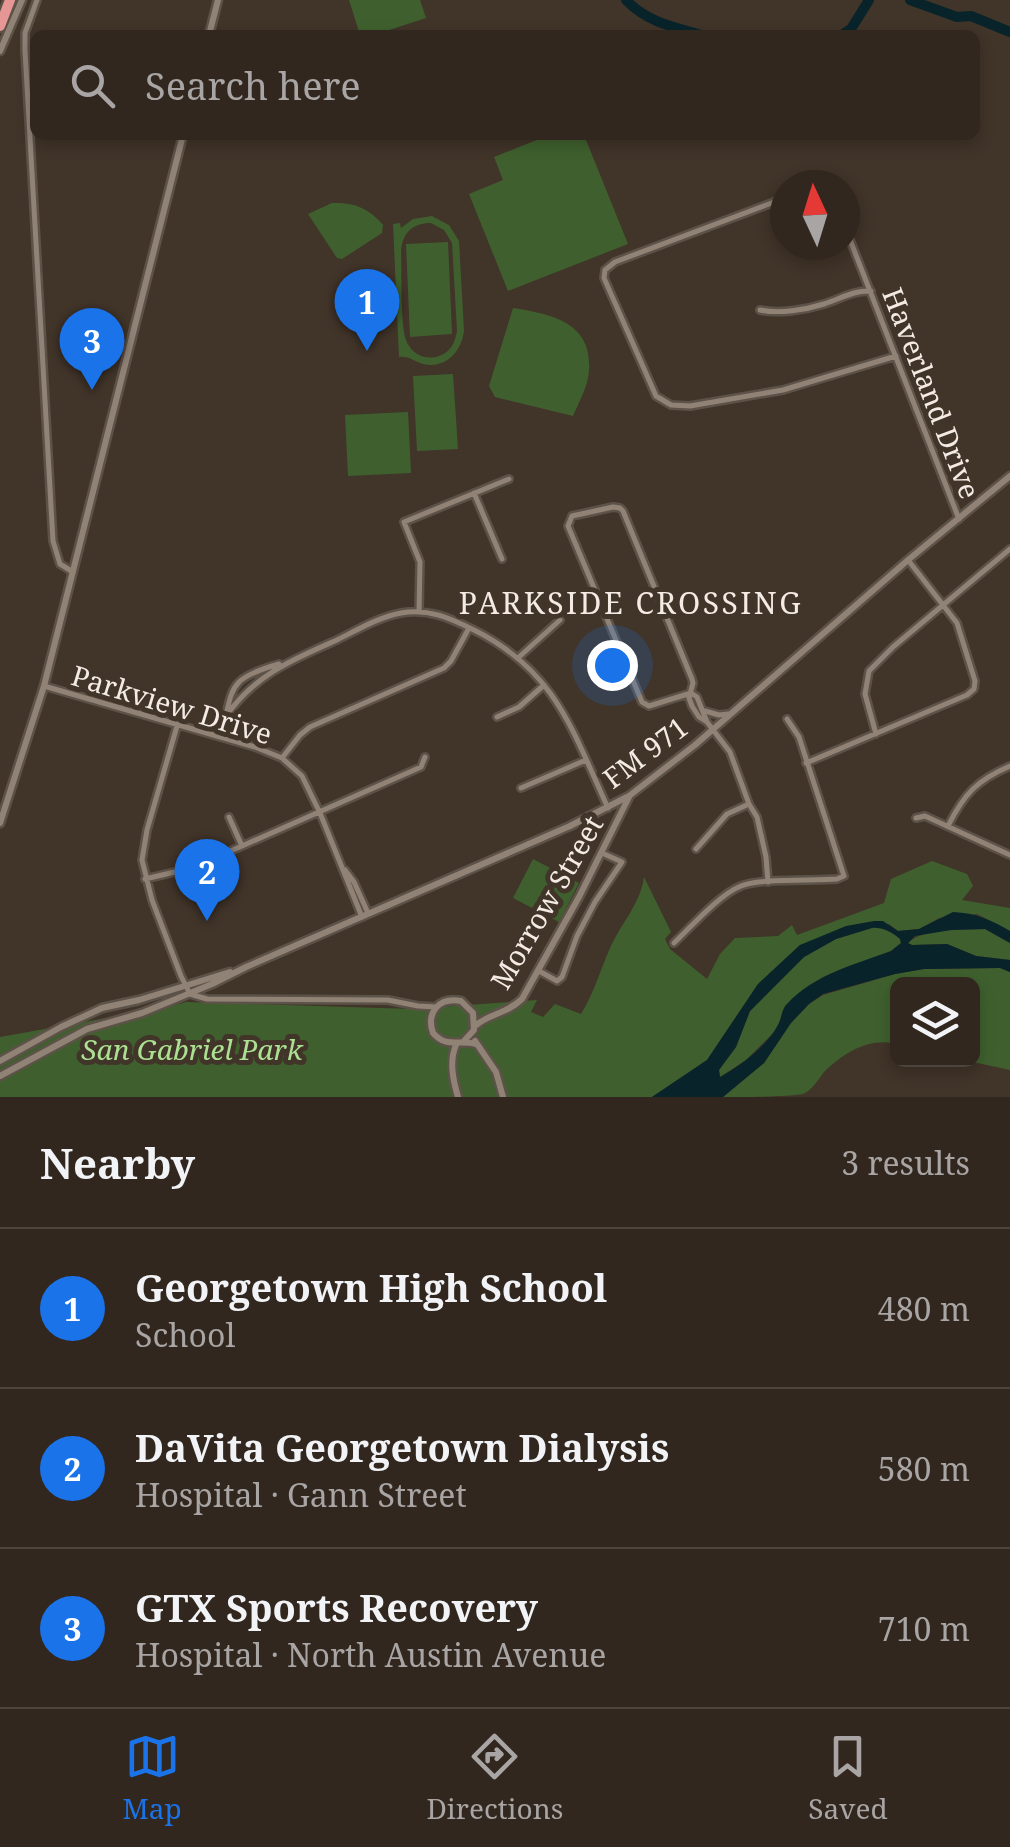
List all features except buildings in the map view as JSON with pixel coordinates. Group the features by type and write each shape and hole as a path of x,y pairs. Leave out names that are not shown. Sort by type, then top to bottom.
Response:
{"highway":[{"path":"0,26 10,0"}],"main road":[{"path":"0,51 22,0"},
{"path":"209,30 218,0"},
{"path":"0,823 44,686 182,140"},
{"name":"FM 971","path":"0,1076 87,1029 142,1013 629,796 713,730 1007,479"},
{"name":"Morrow Street","path":"474,1012 496,1016 522,1000 629,796"},
{"name":"FM 971","path":"0,1062 102,1008 188,990"},
{"path":"458,1097 452,1054 434,1033 430,1018 436,1006 452,999 474,1012 476,1044 496,1072 503,1097"},
{"name":"Morrow Street","path":"474,1028 488,1016"},
{"path":"452,1054 474,1028"},
{"path":"45,1037 51,1048"},
{"path":"446,1043 476,1044"}],"street":[{"path":"30,138 25,32 37,0"},
{"path":"30,140 53,542 60,564 73,572"},
{"path":"770,204 615,262 605,270 604,278 649,384 660,400 690,406 782,390 896,356"},
{"name":"Haverland Drive","path":"858,260 958,519"},
{"path":"760,310 797,309 856,292 871,292"},
{"path":"419,612 420,562 404,522 509,479"},
{"path":"1007,479 1010,490"},
{"path":"474,493 502,559"},
{"path":"690,693 649,706 644,703 568,526 572,516 614,507 623,511 694,684 690,698 696,713 707,722"},
{"path":"876,734 864,694 869,671 1010,549"},
{"path":"806,762 974,688 957,623 908,560"},
{"path":"220,738 228,700 238,682 385,618 419,612 446,617 519,657 564,712 608,808"},
{"path":"519,657 560,620"},
{"path":"282,758 310,728 444,668 469,628"},
{"path":"226,716 253,684 287,662"},
{"path":"497,717 519,707 544,684"},
{"name":"Parkview Drive","path":"44,686 256,747 282,758 302,776 320,811 347,884 365,916"},
{"path":"690,693 730,752 758,822 768,882"},
{"path":"704,710 731,714"},
{"path":"674,943 739,886 844,876 799,738 788,718"},
{"path":"177,726 142,860 145,879 188,990 207,1000 388,1000 436,1006"},
{"path":"145,879 196,866 421,766 425,758"},
{"path":"521,788 586,760"},
{"path":"948,826 968,792 1010,766"},
{"path":"696,849 727,814 749,804"},
{"path":"230,816 242,846"},
{"path":"916,818 925,816 1010,855"},
{"path":"539,971 558,981 562,977 577,936 622,862 602,853"},
{"path":"418,1006 430,1018"}],"green space":[{"path":"349,0 420,0 426,18 389,30 358,30"},
{"path":"536,140 586,140 628,244 508,291 469,194 503,180 494,157"},
{"path":"332,203 367,210 383,225 382,233 342,259 337,258 308,214"},
{"path":"432,216 449,225 459,241 464,331 456,352 439,364 399,357 393,224 400,223 401,228 413,219","holes":["431,223 444,230 452,243 457,331 447,352 429,358 415,353 406,340 401,250 404,238 414,227"]},
{"path":"448,242 452,334 410,337 406,244"},
{"path":"513,308 567,323 584,341 588,377 573,416 495,397 489,386"},
{"path":"453,374 458,449 417,451 413,376"},
{"path":"408,412 411,473 348,476 345,415"},
{"path":"533,859 579,883 559,922 513,898"},
{"name":"San Gabriel Park","path":"932,861 967,874 973,886 962,900 1010,908 1010,931 977,914 939,918 919,929 898,931 889,924 800,945 758,984 707,1060 652,1097 0,1097 0,1037 186,1002 412,1009 537,1000 531,1012 543,1017 555,1004 581,1014 610,948 639,896 644,877 671,932 665,939 670,949 707,979 720,954 735,938 778,936 792,925 797,935 884,903 891,879"},
{"path":"872,928 890,932 901,943 806,988 785,1006 773,1033 746,1060 720,1077 719,1070 736,1047 750,1011 804,957 836,939"},
{"path":"985,929 1010,943 1010,960 976,956 947,944 908,943 933,932"},
{"path":"1000,968 1010,972 1010,1070 980,1063 980,977 890,977 890,1043 868,1044 849,1052 803,1094 723,1097 764,1063 791,1023 823,995 895,974 924,969"}],"water":[{"path":"953,912 996,924 1010,931 1010,943 985,929 915,936 908,943 947,944 976,956 1010,960 1010,972 1000,968 924,969 823,994 791,1023 764,1063 723,1097 652,1097 707,1060 758,984 800,945 846,926 874,921 883,921 898,931 919,929","holes":["872,928 894,934 901,943 891,951 809,985 785,1006 768,1040 720,1077 719,1070 736,1047 750,1011 804,957 836,939"]}],"waterway":[{"path":"626,0 652,19 685,30"},
{"path":"850,30 869,0"},
{"path":"910,0 957,17 971,16 1010,32"}],"place":[{"name":"Georgetown High School","path":"367,351"},
{"name":"GTX Sports Recovery","path":"92,390"},
{"name":"DaVita Georgetown Dialysis","path":"207,921"}],"district":[{"name":"PARKSIDE CROSSING","path":"631,602"}]}
